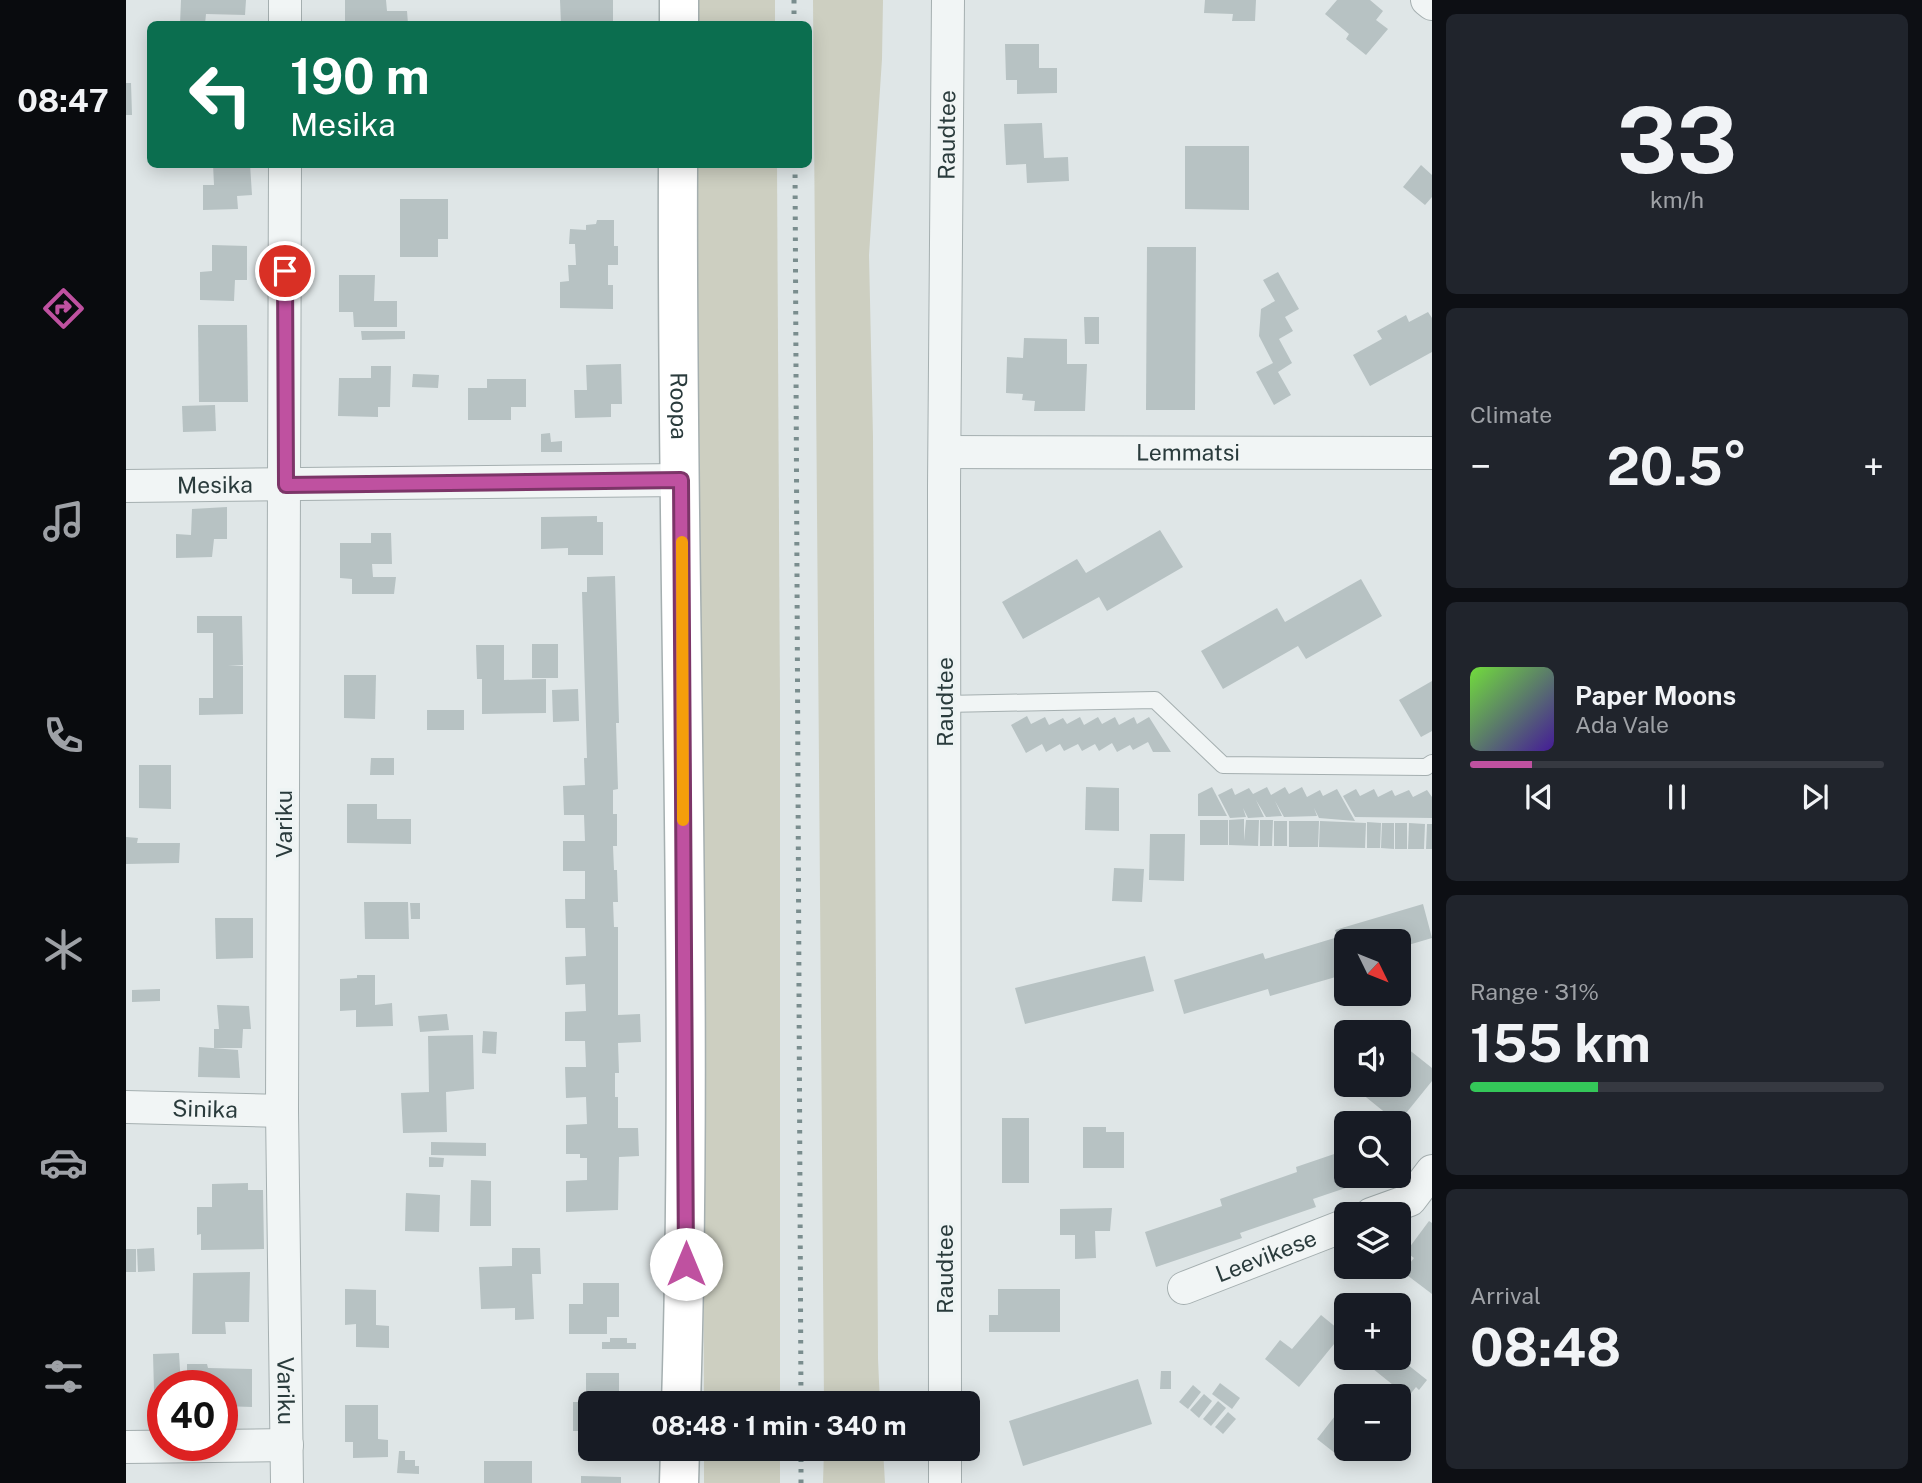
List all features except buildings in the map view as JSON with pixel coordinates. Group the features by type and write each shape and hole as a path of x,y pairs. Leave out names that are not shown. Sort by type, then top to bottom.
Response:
{"street":[{"path":"285,0 285,21"},
{"path":"678,21 679,0"},
{"name":"Raudtee","path":"944,1391 948,0"},
{"path":"1427,0 1432,4"},
{"name":"Variku","path":"285,168 282,1111 287,1483"},
{"name":"Roopa","path":"678,168 686,1264 681,1391"},
{"name":"Lemmatsi","path":"945,452 1432,453"},
{"name":"Mesika","path":"126,486 681,480"},
{"name":"Sinika","path":"126,1107 282,1111"},
{"path":"1404,1202 1409,1200 1432,1171"},
{"name":"Leevikese","path":"1184,1288 1334,1230"},
{"path":"126,1447 287,1445"},
{"path":"679,1483 680,1461"},
{"path":"945,1461 945,1483"}],"lane":[{"path":"945,704 1155,701 1223,765 1426,767 1432,763"}],"shaded area":[{"path":"698,0 775,0 775,21 698,21"},
{"path":"813,0 883,0 882,59 869,255 873,437 879,1391 824,1391"},
{"path":"697,168 777,168 780,1391 704,1391"},
{"path":"704,1461 780,1461 780,1483 704,1483"},
{"path":"824,1461 884,1461 885,1483 823,1483"}],"railway":[{"path":"794,0 794,21"},
{"path":"795,168 801,1391"},
{"path":"801,1461 801,1483"}],"slow traffic":[{"path":"682,542 683,820"}],"route":[{"path":"285,271 286,485 681,480 686,1264"}]}
